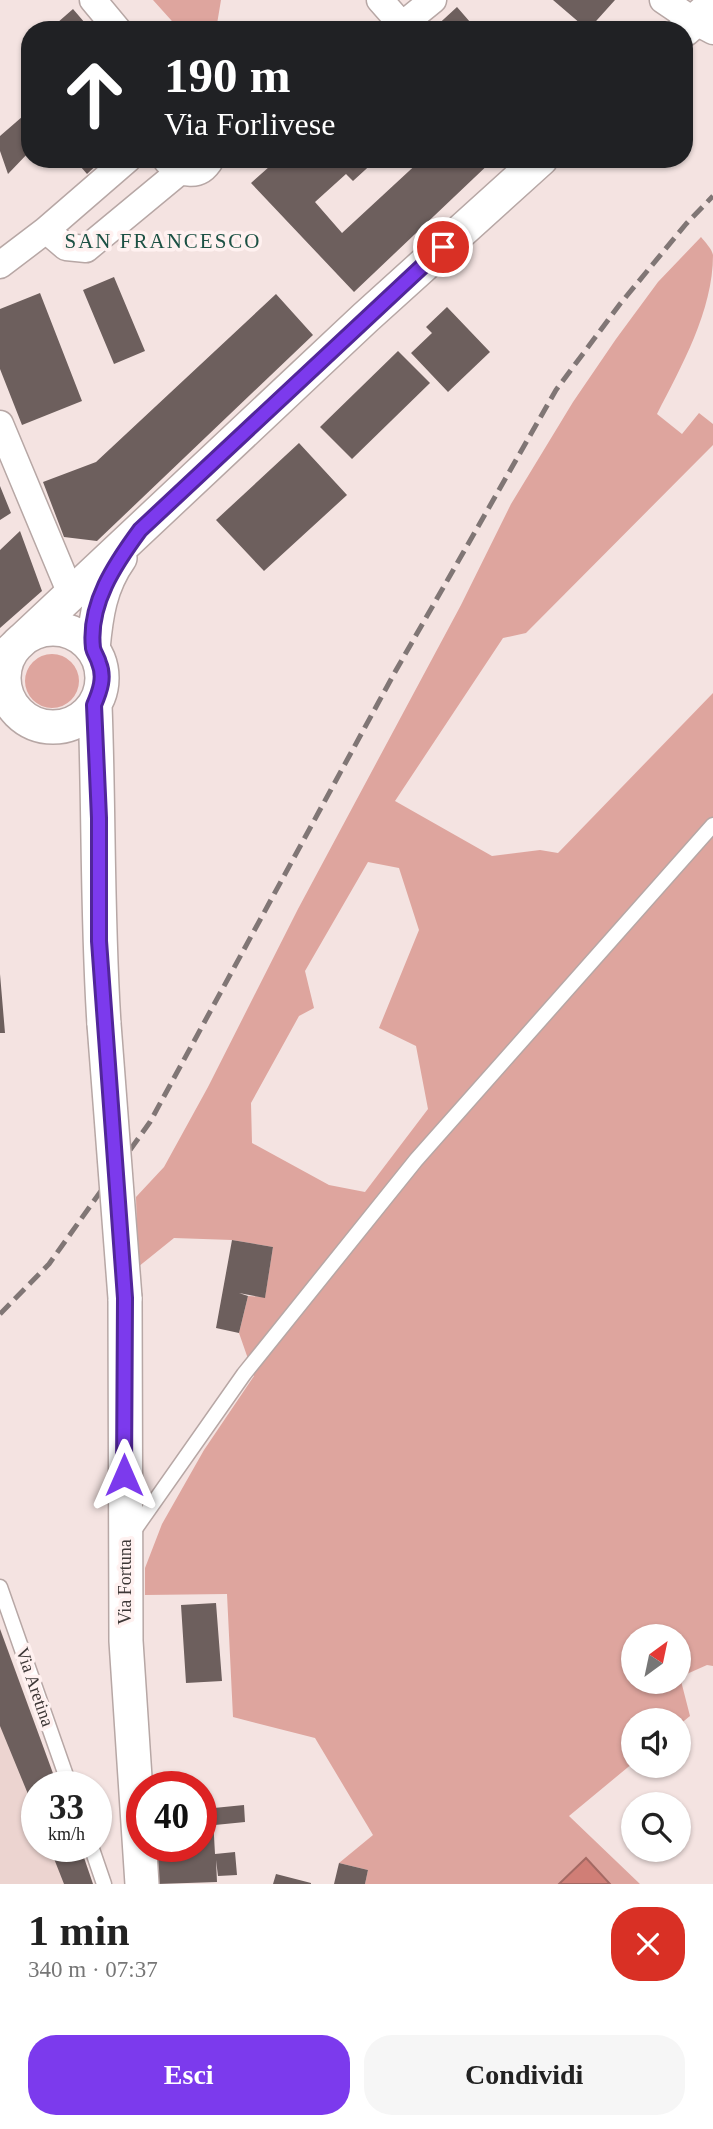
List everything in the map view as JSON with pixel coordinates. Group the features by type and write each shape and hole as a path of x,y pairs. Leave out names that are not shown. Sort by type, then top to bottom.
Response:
{"street":[{"path":"93,0 110,21"},
{"path":"380,0 395,21"},
{"path":"407,21 433,0"},
{"path":"663,0 701,22"},
{"path":"0,265 46,230 118,168"},
{"path":"46,230 66,247 86,249 171,168"},
{"path":"177,168 189,174 199,172 203,168"},
{"path":"0,424 71,594 93,649 101,665 101,687 94,705 79,720 62,726 45,726 8,710 4,678 7,655 71,594 365,318 531,168"},
{"path":"93,649 96,609 112,569 140,530"},
{"path":"7,655 28,635 47,629 66,630 85,640 93,649"},
{"name":"Via Fortuna","path":"94,705 99,818 99,941 125,1298 126,1642 142,1884"},
{"name":"Via Fortuna","path":"45,726 74,750 88,771 99,818"}],"lane":[{"path":"125,1542 244,1374 407,1171 713,825"},
{"name":"Via Aretina","path":"0,1587 64,1771"},
{"path":"96,1862 104,1884"}],"shaded area":[{"path":"153,0 221,0 218,21 172,21"},
{"path":"701,237 713,255 708,297 694,338 657,414 682,434 699,413 713,424 713,445 526,633 503,638 395,801 492,856 540,850 558,853 713,693 713,1666 707,1665 691,1672 691,1624 621,1624 621,1694 684,1694 688,1708 621,1708 621,1773 569,1816 640,1884 365,1884 368,1870 339,1863 373,1835 315,1738 233,1717 227,1594 145,1595 145,1568 162,1524 204,1450 254,1376 239,1333 248,1296 265,1297 273,1247 232,1240 174,1238 138,1267 136,1197 164,1167 208,1087 298,909 461,605 511,504 573,402 658,282","holes":["368,862 399,868 419,930 379,1028 416,1046 428,1109 365,1192 329,1185 252,1143 251,1103 299,1016 314,1008 305,971"]},
{"path":"52,654 71,662 79,681 71,700 52,708 33,700 25,681 33,662"},
{"path":"0,1628 52,1771 21,1771 21,1862 85,1862 93,1884 0,1884"},
{"path":"586,1858 610,1884 559,1884"}],"building":[{"path":"553,0 615,0 596,21 578,21"},
{"path":"457,7 469,21 442,21"},
{"path":"73,9 83,21 59,21"},
{"path":"21,118 21,160 8,174 0,151 0,136"},
{"path":"82,168 93,168 87,174"},
{"path":"268,168 367,168 353,181 346,174 315,202 342,233 412,168 485,168 354,292 251,183"},
{"path":"114,277 145,351 114,364 83,290"},
{"path":"40,293 82,401 22,425 0,369 0,309"},
{"path":"276,294 313,335 97,541 64,537 43,482 96,462"},
{"path":"447,307 490,352 448,392 411,353 432,333 426,327"},
{"path":"398,351 430,383 352,459 320,427"},
{"path":"299,443 347,495 264,571 216,520"},
{"path":"0,486 11,513 0,520"},
{"path":"20,531 42,591 0,628 0,550"},
{"path":"0,974 5,1033 0,1033"},
{"path":"232,1240 273,1247 265,1298 239,1293 248,1296 239,1333 216,1328"},
{"path":"216,1603 222,1681 186,1683 181,1605"},
{"path":"0,1629 52,1771 21,1771 21,1777 0,1726"},
{"path":"244,1805 245,1822 217,1825 217,1808"},
{"path":"235,1852 237,1875 218,1876 217,1854"},
{"path":"55,1862 85,1862 93,1884 64,1884"},
{"path":"156,1862 216,1862 217,1882 157,1884"},
{"path":"339,1863 368,1870 365,1884 334,1884"},
{"path":"276,1874 311,1883 311,1884 273,1884"}],"railway":[{"path":"0,1314 49,1264 150,1122 395,672 556,390 620,304 686,224 713,196"}],"district":[{"name":"SAN FRANCESCO","path":"163,241"}],"route":[{"path":"124,1475 125,1298 99,941 99,818 94,705 101,687 101,665 93,649 96,609 112,569 140,530 443,247"}]}
